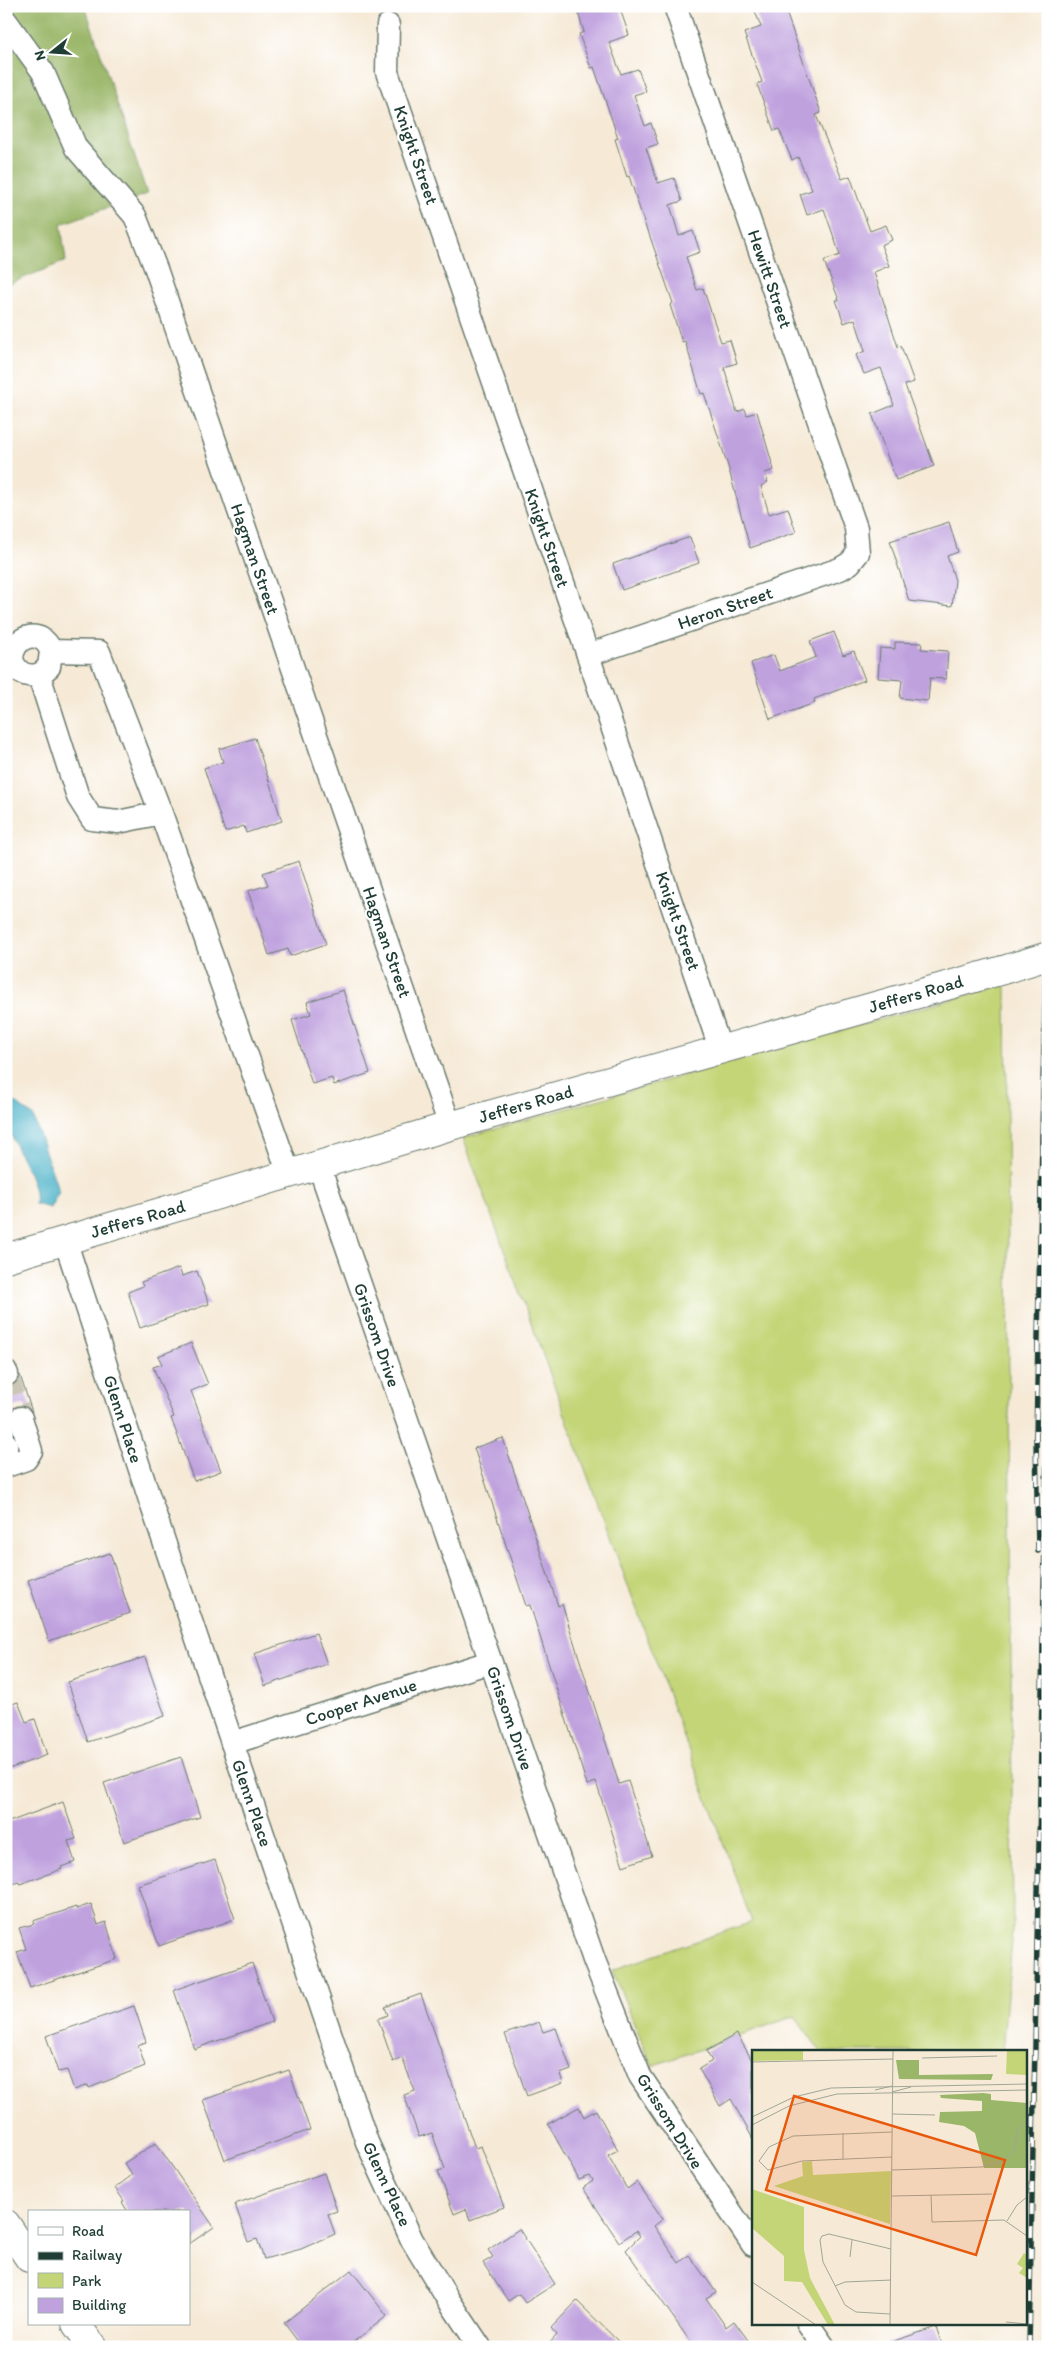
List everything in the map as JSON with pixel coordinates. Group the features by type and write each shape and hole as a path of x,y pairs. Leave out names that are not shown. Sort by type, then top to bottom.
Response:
{"main road":[{"name":"Jeffers Road","path":"6,1258 450,1126 1048,956"},
{"path":"6,2224 28,2257"},
{"path":"77,2326 93,2347"}],"street":[{"name":"Hewitt Street","path":"675,6 856,528 858,553"},
{"name":"Hagman Street","path":"6,21 43,72 76,148 135,216 156,269 450,1126"},
{"name":"Knight Street","path":"388,25 387,72 588,655 720,1048"},
{"name":"Heron Street","path":"588,655 840,569 850,563 858,553"},
{"path":"37,636 48,643 52,651 49,667 39,675 25,675 19,672 12,660 14,646 25,637 37,636"},
{"path":"52,651 100,652 161,813 289,1174"},
{"path":"39,675 78,797 92,819 118,822 161,813"},
{"name":"Grissom Drive","path":"319,1166 594,1960 640,2076 752,2244"},
{"name":"Glenn Place","path":"65,1240 367,2142 412,2240 480,2347"},
{"path":"6,1466 26,1459 31,1451 21,1418"},
{"path":"6,1444 6,1462"},
{"name":"Cooper Avenue","path":"232,1743 490,1662"},
{"path":"809,2326 824,2347"}],"green space":[{"path":"6,6 85,6 147,194 61,224 66,261 6,285"},
{"path":"1006,984 1013,1930 1002,2050 820,2050 795,2016 652,2066 612,1970 752,1922 463,1138"}],"water":[{"path":"15,1102 33,1116 59,1192 50,1208 35,1204 32,1180 10,1130 8,1117 9,1103"}],"building":[{"path":"576,6 619,6 629,35 609,42 621,74 638,69 646,91 634,95 645,126 651,123 658,144 646,148 658,183 674,178 682,201 670,205 679,236 693,231 700,252 686,257 697,290 703,288 721,342 730,340 737,363 724,367 737,412 745,409 747,415 757,412 774,470 765,473 768,482 761,486 769,514 788,508 796,532 750,548 728,466 704,393 701,394 685,341 682,342 670,305 673,303 615,139 618,138 594,67 591,68 579,34 584,32"},
{"path":"753,6 784,6 821,113 816,115 842,179 850,176 870,231 886,225 892,240 881,245 889,266 874,272 898,347 901,346 914,382 905,385 934,466 896,480 872,414 894,405 881,368 864,374 856,355 865,351 855,319 844,323 836,300 839,300 824,261 840,255 824,209 807,215 800,194 812,190 798,157 792,160 779,129 774,131 757,84 762,82 744,33 761,27"},
{"path":"949,522 958,552 947,556 955,580 952,606 909,601 890,541"},
{"path":"690,537 699,563 622,590 613,564"},
{"path":"834,632 843,655 854,651 865,680 814,699 815,703 770,719 751,663 774,655 780,671 816,657 810,641"},
{"path":"895,642 922,643 921,649 948,651 946,679 930,678 928,701 900,698 902,680 878,678 880,648 895,649"},
{"path":"255,738 282,821 246,833 244,826 225,832 204,768 223,762 219,749"},
{"path":"299,861 326,944 290,956 288,949 269,955 248,891 268,885 263,873"},
{"path":"343,990 370,1073 334,1085 332,1078 312,1084 292,1020 311,1014 307,1002"},
{"path":"179,1268 182,1276 197,1271 209,1304 140,1328 128,1292 143,1286 141,1282"},
{"path":"191,1343 208,1384 191,1391 221,1471 194,1481 171,1418 174,1417 153,1367 162,1364 158,1356"},
{"path":"20,1375 32,1412 24,1405 17,1406 11,1409 8,1416 9,1422 6,1423 6,1387 13,1385"},
{"path":"503,1438 558,1606 562,1604 619,1784 628,1781 652,1856 623,1866 596,1782 587,1785 530,1605 526,1606 474,1448"},
{"path":"110,1553 130,1613 49,1641 28,1580"},
{"path":"316,1633 327,1664 265,1686 254,1654"},
{"path":"145,1657 165,1716 88,1742 68,1682"},
{"path":"18,1702 26,1722 35,1719 47,1755 6,1770 6,1706"},
{"path":"181,1757 200,1817 124,1842 104,1783"},
{"path":"63,1802 76,1839 68,1841 75,1862 61,1867 62,1869 20,1884 19,1882 6,1886 6,1823"},
{"path":"215,1860 235,1919 159,1946 138,1885"},
{"path":"91,1904 98,1925 106,1922 117,1959 30,1988 17,1952 26,1949 19,1928 34,1924 33,1921"},
{"path":"252,1963 272,2022 194,2049 174,1990"},
{"path":"421,1994 475,2148 481,2146 504,2207 470,2220 466,2209 454,2214 438,2171 445,2169 432,2133 419,2137 404,2095 415,2091 402,2058 393,2062 378,2019 388,2015 385,2007"},
{"path":"134,2006 146,2042 138,2045 145,2066 89,2088 88,2085 74,2090 67,2070 58,2072 46,2036"},
{"path":"539,2022 543,2032 556,2028 571,2070 560,2074 563,2083 527,2096 505,2034"},
{"path":"737,2034 752,2060 752,2137 731,2099 720,2106 699,2069 712,2061 706,2051"},
{"path":"289,2070 310,2130 225,2160 203,2100"},
{"path":"579,2107 584,2117 596,2110 618,2150 608,2155 627,2189 637,2182 663,2219 654,2226 679,2263 689,2255 716,2292 706,2298 726,2327 734,2321 753,2347 694,2347 626,2250 640,2236 636,2231 619,2242 583,2188 593,2181 590,2176 579,2180 548,2124"},
{"path":"156,2143 214,2227 190,2243 190,2210 127,2210 122,2202 124,2201 115,2188 132,2175 124,2163"},
{"path":"324,2173 337,2211 328,2214 335,2234 301,2249 264,2259 257,2239 248,2242 235,2204"},
{"path":"519,2229 555,2284 525,2303 519,2294 508,2301 483,2263 493,2257 488,2250"},
{"path":"351,2270 387,2316 347,2347 302,2347 284,2323"},
{"path":"577,2301 624,2347 546,2347 557,2335 551,2328"},
{"path":"936,2327 943,2347 886,2347 885,2344"}],"tunnel":[{"path":"7,1374 21,1418"}],"railway":[{"path":"1038,1551 1036,1437 1048,844"},
{"path":"1029,2347 1048,1391"}]}
